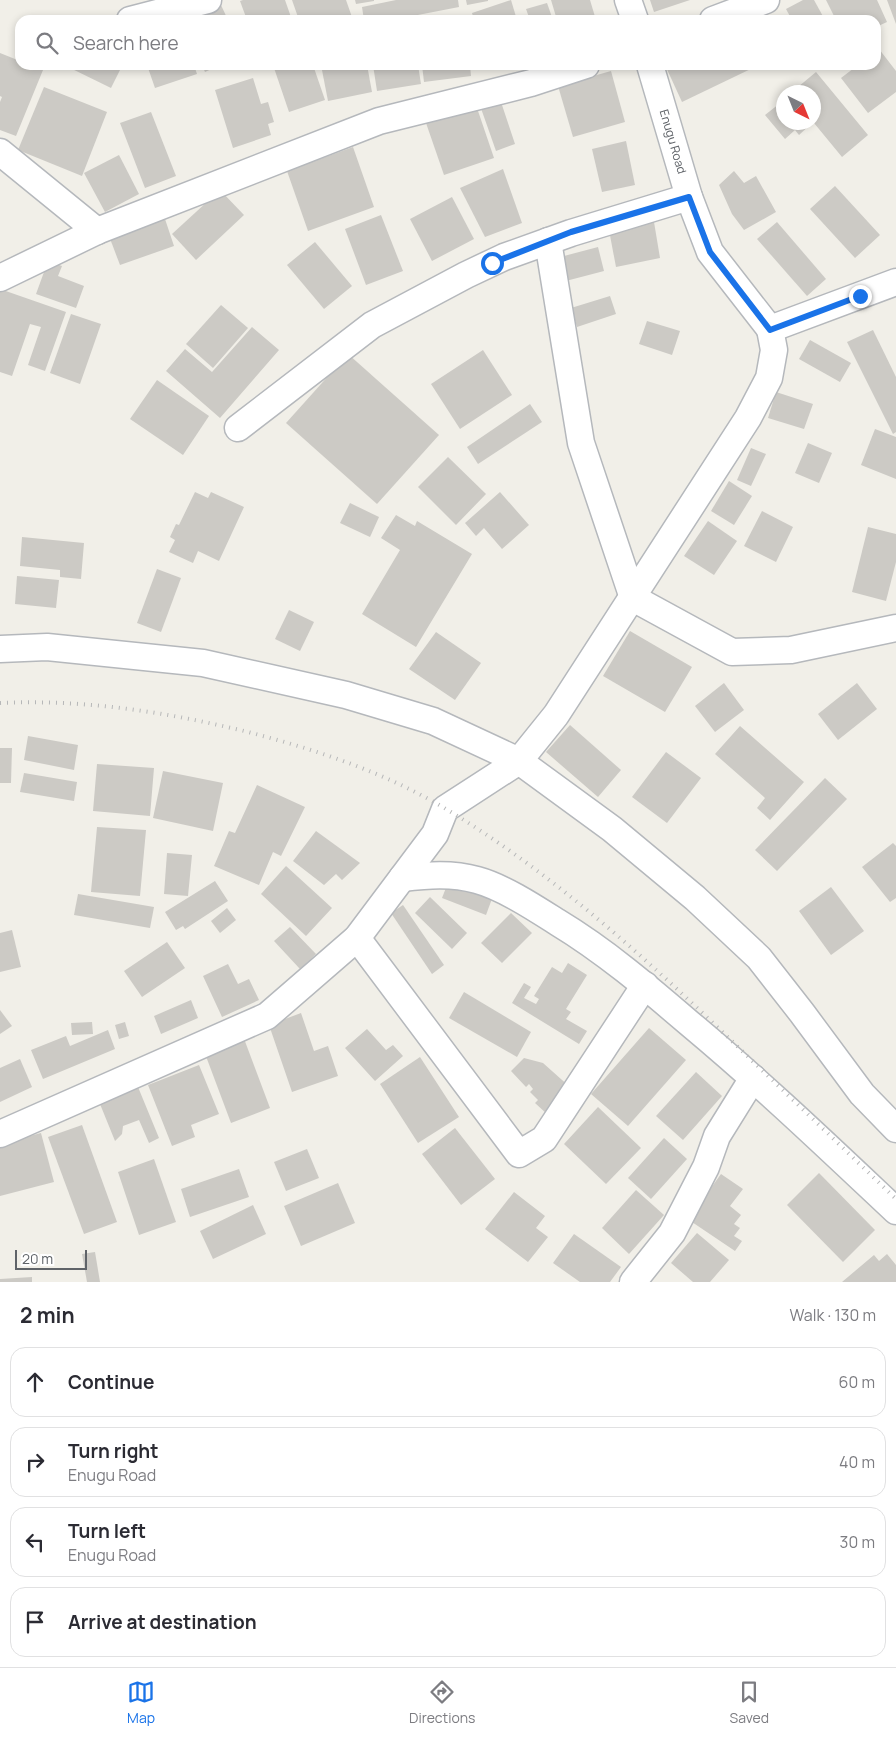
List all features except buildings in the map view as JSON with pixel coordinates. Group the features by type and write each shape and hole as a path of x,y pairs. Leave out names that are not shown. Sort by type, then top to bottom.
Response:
{"street":[{"path":"150,15 208,0"},
{"path":"628,0 633,15"},
{"path":"726,15 766,0"},
{"path":"0,278 97,231 379,121 530,83 570,70"},
{"name":"Enugu Road","path":"651,70 689,197 710,252 770,330"},
{"path":"0,152 97,231"},
{"path":"238,428 372,325 466,275 504,257 548,241 628,214 689,197"},
{"path":"548,241 581,443 633,598 732,652 791,650 896,628"},
{"path":"0,1134 267,1016 357,938 435,834 445,809 519,762 556,715 748,418 769,378 774,350 770,330 896,282"},
{"path":"0,649 47,647 203,663 346,695 433,721 519,762 619,835 694,898 759,958 862,1094 896,1129"},
{"path":"402,878 456,875 479,880 525,902 587,940 645,985 753,1078 896,1211"},
{"path":"357,938 519,1154 544,1139 645,985"},
{"path":"633,1282 672,1233 706,1167 717,1136 753,1078"}],"railway":[{"path":"0,703 31,702 94,705 187,718 274,739 350,763 423,796 486,834 525,861 599,920 670,982 896,1199"}],"route":[{"path":"492,263 571,232 689,197 710,252 770,330 860,296"}]}
